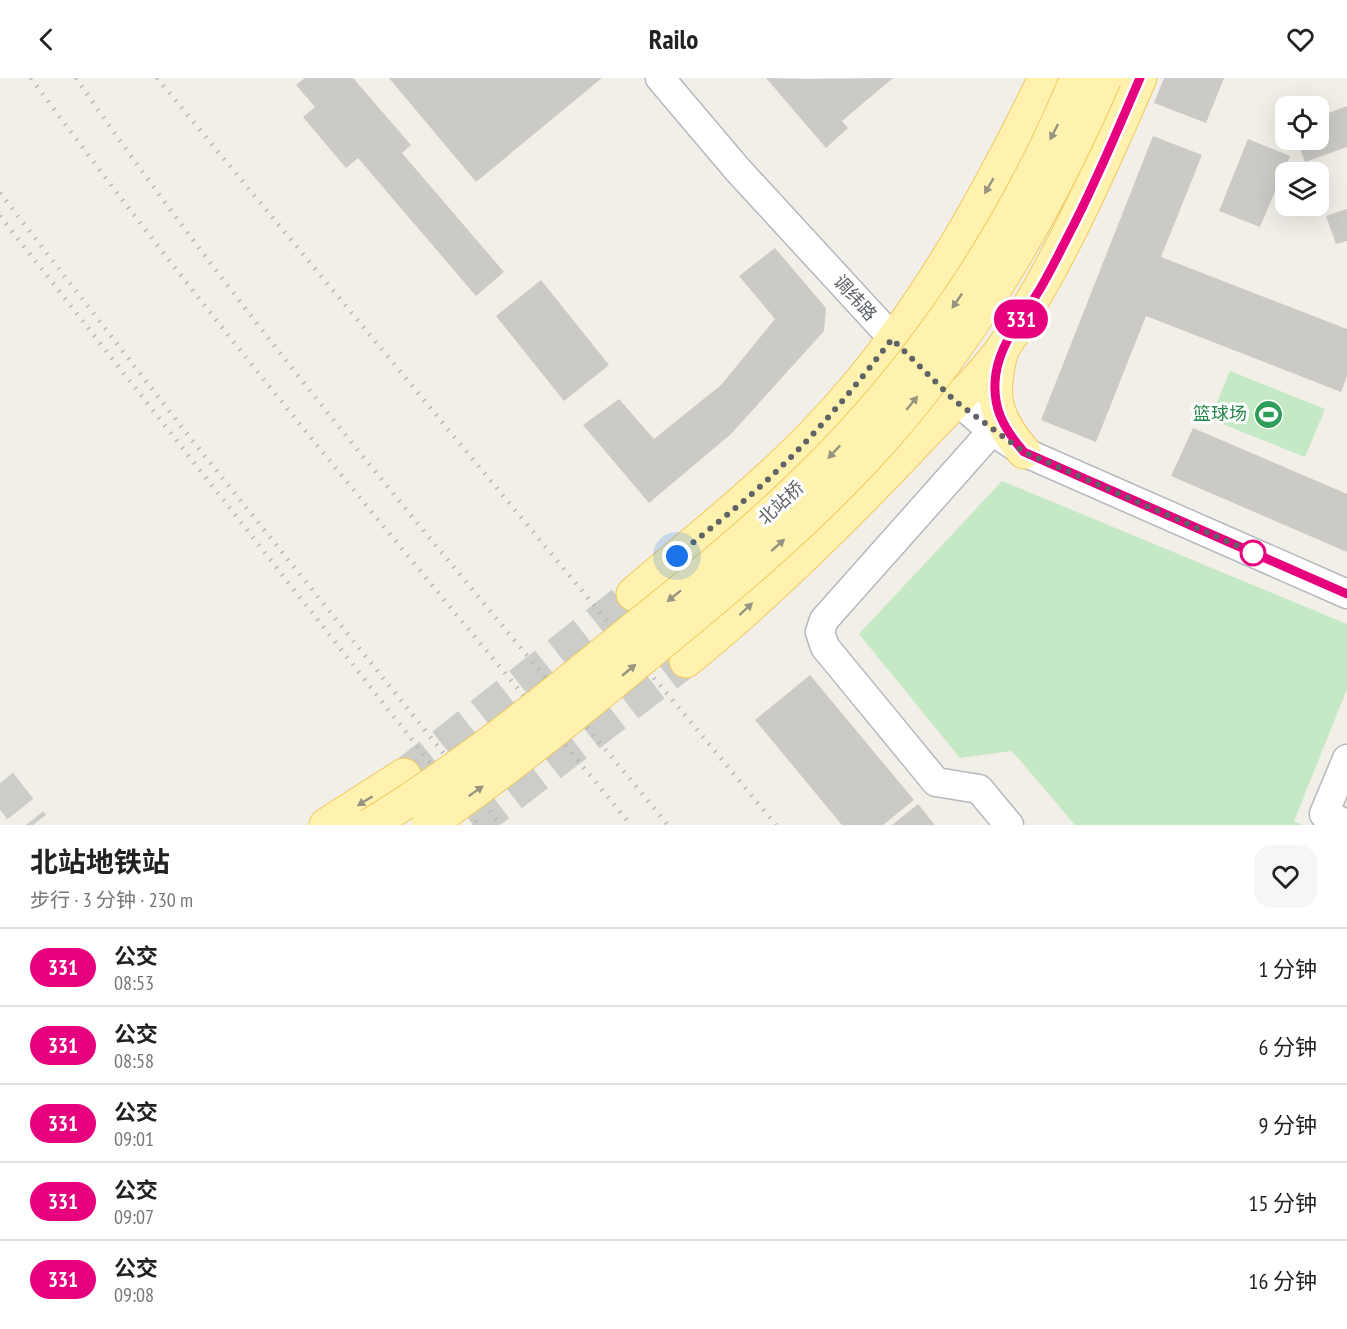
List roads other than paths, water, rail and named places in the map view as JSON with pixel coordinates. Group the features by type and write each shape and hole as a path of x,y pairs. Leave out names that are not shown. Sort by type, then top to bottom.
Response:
{"main road":[{"path":"633,594 754,492 808,440 850,394 926,291 970,221 1009,152 1044,78"},
{"name":"北站桥","path":"370,825 502,735 724,556 819,468 910,365 958,300 1027,184 1060,119 1077,78"},
{"name":"北站桥","path":"428,825 525,755 747,572 788,536 861,463 911,405 968,330 1037,218 1080,136 1105,78"},
{"path":"686,661 724,630 845,517 1003,347 1040,288 1069,234 1097,178 1140,78"},
{"path":"1003,347 996,372 995,393 998,414 1007,432 1024,452"},
{"path":"326,825 404,775"}],"street":[{"name":"调纬路","path":"660,78 737,169 892,339 955,401 992,431 1024,452 1347,594"},
{"path":"992,431 824,620 820,632 825,647 936,782 979,789 1009,825"},
{"path":"1336,819 1347,759"}],"tunnel":[{"path":"404,775 633,594"},
{"path":"473,825 686,661"},
{"path":"0,783 33,825"}],"railway":[{"path":"31,78 250,363 631,825"},
{"path":"76,78 145,175 289,364 439,550 668,825"},
{"path":"157,78 776,825"},
{"path":"0,193 184,430 501,825"},
{"path":"0,216 479,825"}],"place":[{"name":"篮球场","path":"1268,414"}]}
